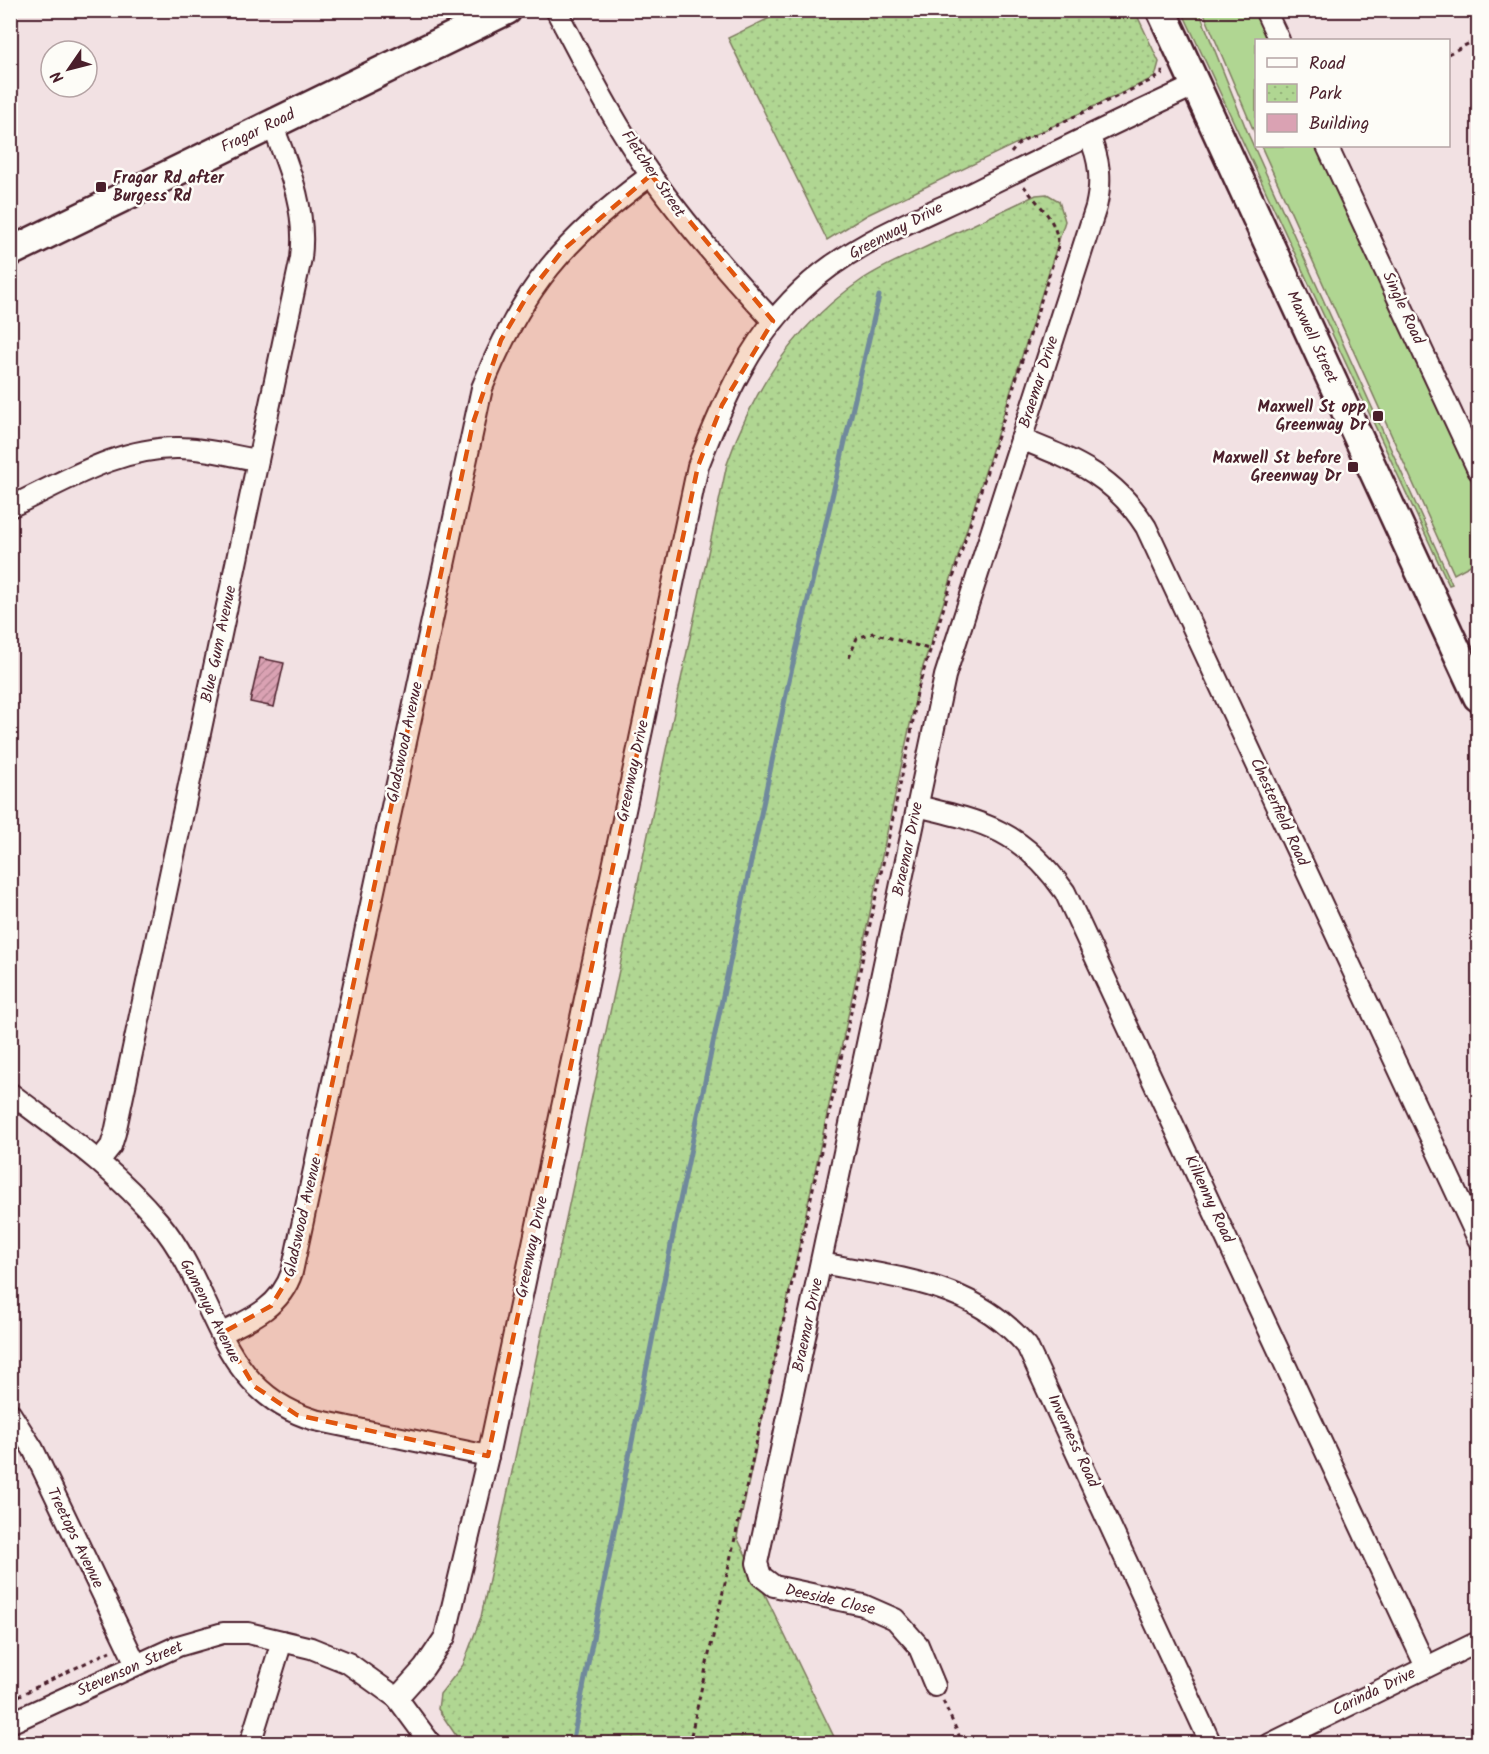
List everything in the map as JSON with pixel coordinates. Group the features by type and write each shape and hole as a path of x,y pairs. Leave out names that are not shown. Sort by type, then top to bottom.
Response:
{"main road":[{"name":"Fragar Road","path":"13,244 272,124 507,10"},
{"name":"Maxwell Street","path":"1161,10 1479,697"}],"street":[{"name":"Fletcher Street","path":"556,10 612,112 651,175 693,232 773,321"},
{"path":"1265,10 1279,39"},
{"name":"Greenway Drive","path":"397,1698 424,1668 445,1637 488,1456 698,466 723,405 747,358 773,321 801,290 856,250 1196,85"},
{"name":"Blue Gum Avenue","path":"99,1161 111,1146 115,1133 303,243 301,212 295,182 272,124"},
{"name":"Braemar Drive","path":"761,1576 758,1556 945,676 1098,197 1100,168 1089,136"},
{"name":"Single Road","path":"1327,147 1479,470"},
{"name":"Gladswood Avenue","path":"222,1333 253,1318 271,1306 285,1290 292,1272 482,388 501,340 546,269 596,219 651,175"},
{"name":"Chesterfield Road","path":"1021,439 1095,472 1128,501 1146,527 1479,1239"},
{"path":"10,507 97,465 127,455 179,448 257,460"},
{"name":"Kilkenny Road","path":"917,807 977,820 1004,833 1042,864 1065,892 1426,1667"},
{"name":"Gamenya Avenue","path":"10,1093 121,1180 160,1223 184,1260 237,1364 249,1381 274,1402 297,1415 488,1456"},
{"name":"Inverness Road","path":"822,1263 941,1287 965,1296 1001,1319 1027,1346 1211,1743"},
{"name":"Treetops Avenue","path":"10,1413 33,1449 136,1664"},
{"name":"Deeside Close","path":"761,1576 774,1586 863,1605 895,1619 918,1645 935,1686"},
{"name":"Stevenson Street","path":"10,1723 178,1646 223,1634 248,1633 311,1648 348,1663 397,1698 431,1743"},
{"path":"250,1743 282,1641"},
{"name":"Carinda Drive","path":"1270,1743 1479,1642"}],"path":[{"path":"1450,54 1479,39"},
{"path":"1010,156 1020,142 1162,75 1163,67"},
{"path":"849,658 857,638 869,633 930,649"},
{"path":"10,1701 110,1652"},
{"path":"935,1686 963,1743"}],"highlighted area":[{"path":"651,175 773,321 722,405 698,466 488,1456 297,1415 254,1386 222,1333 271,1306 292,1272 473,423 501,340 529,293 563,250"}],"green space":[{"path":"784,11 1135,11 1159,62 1155,77 867,215 827,240 728,38"},
{"path":"1182,11 1199,11 1249,136 1452,584 1449,585"},
{"path":"1203,11 1255,11 1268,39 1255,39 1255,134"},
{"path":"1261,147 1317,147 1478,495 1478,561 1454,574"},
{"path":"1047,194 1059,201 1065,221 921,673 737,1537 837,1743 461,1743 438,1709 440,1694 463,1665 481,1617 727,464 750,409 780,360 797,337 839,297 863,279 895,261 1036,195"}],"building":[{"path":"260,658 284,663 274,707 250,702"}],"waterway":[{"path":"572,1744 677,1215 788,685 879,296"}],"place":[{"name":"Fragar Rd after Burgess Rd","path":"101,187"},
{"name":"Maxwell St opp Greenway Dr","path":"1378,416"},
{"name":"Maxwell St before Greenway Dr","path":"1353,467"}]}
